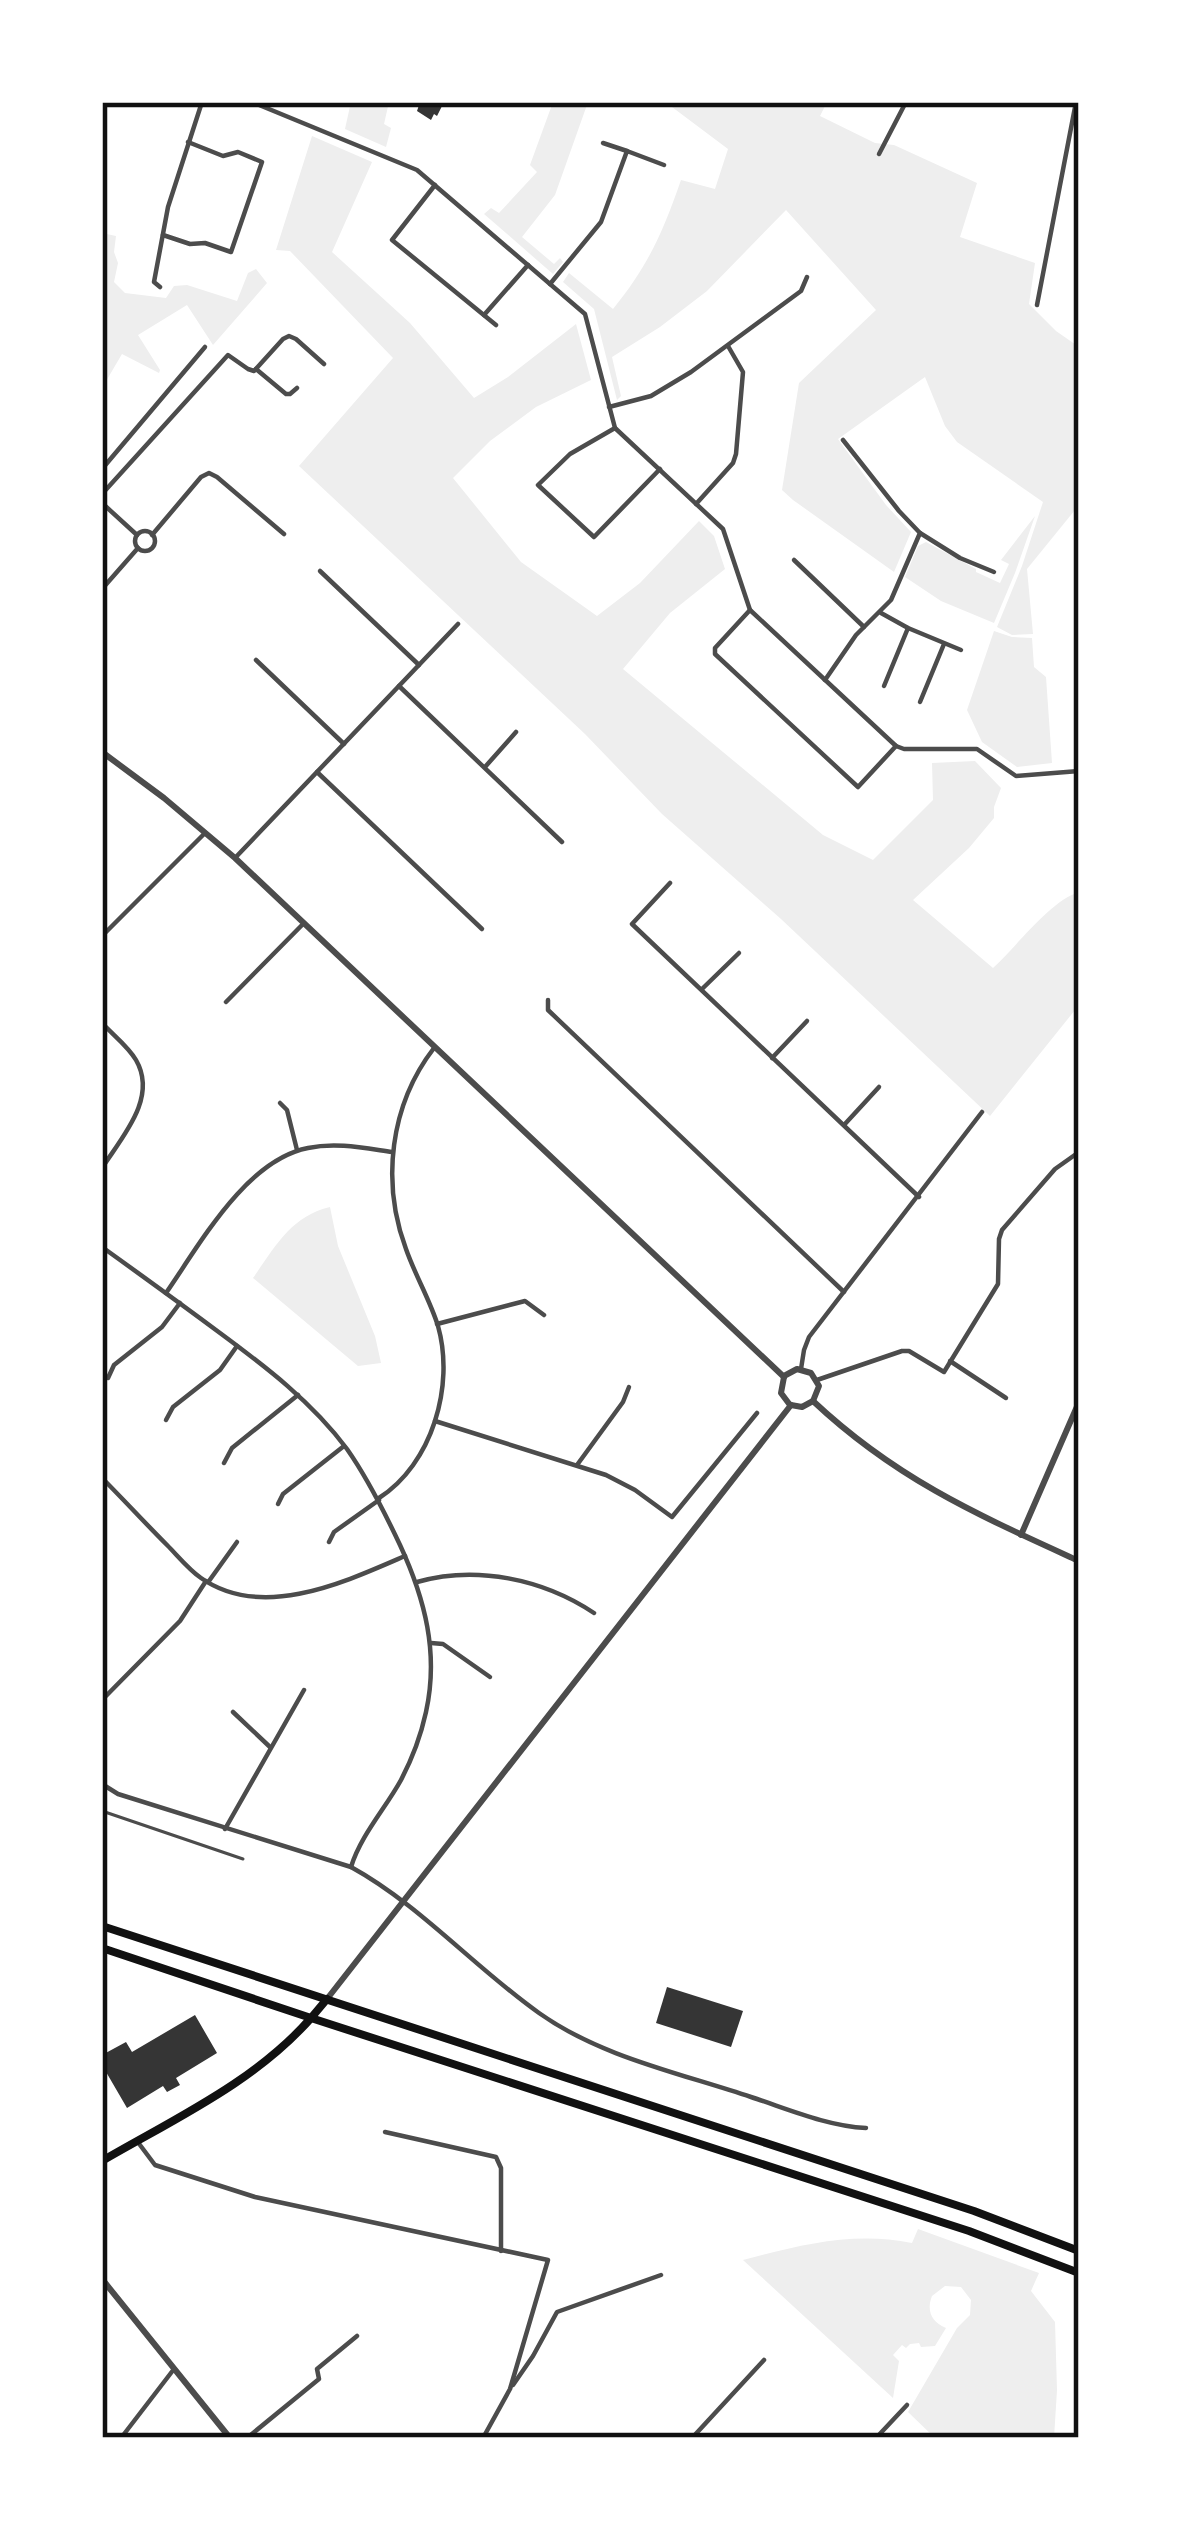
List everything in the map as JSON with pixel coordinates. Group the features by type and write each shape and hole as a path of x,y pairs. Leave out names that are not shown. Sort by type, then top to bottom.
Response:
{"main road":[{"path":"102,1926 974,2211 1079,2252"},
{"path":"102,1948 950,2224 1079,2273"},
{"path":"102,2161 248,2074 279,2050 327,1999"}],"street":[{"path":"160,286 154,282 168,207 202,102"},
{"path":"252,102 417,170 585,314 615,428 723,529 750,610 896,746 977,749 1016,776 1079,771"},
{"path":"879,154 906,102"},
{"path":"1037,304 1076,102"},
{"path":"163,235 231,252 262,162 238,152 223,156 188,142"},
{"path":"603,143 664,164"},
{"path":"550,284 601,222 627,152"},
{"path":"435,185 392,240 496,326"},
{"path":"484,315 528,266"},
{"path":"609,407 651,396 691,372 801,290 807,277"},
{"path":"102,494 226,356 256,369 289,336 324,364"},
{"path":"696,504 734,463 736,454 743,372 728,346"},
{"path":"119,475 104,467 205,347"},
{"path":"256,369 283,393 297,388"},
{"path":"615,428 570,454 538,485 595,537 660,470"},
{"path":"844,440 920,532 960,558 994,572"},
{"path":"152,535 209,473 284,534"},
{"path":"102,503 137,536"},
{"path":"825,680 848,645 894,594 920,532"},
{"path":"152,535 151,549 138,548 137,536 152,535"},
{"path":"102,589 138,548"},
{"path":"794,560 864,627"},
{"path":"320,571 419,665"},
{"path":"750,610 715,648 715,654 794,728 858,787 896,746"},
{"path":"881,613 961,650"},
{"path":"235,858 458,624"},
{"path":"884,686 908,628"},
{"path":"920,702 944,644"},
{"path":"256,660 344,744"},
{"path":"399,686 562,842"},
{"path":"485,767 516,732"},
{"path":"102,752 235,858 784,1377"},
{"path":"317,772 482,929"},
{"path":"102,936 206,832"},
{"path":"670,883 632,924 919,1197"},
{"path":"226,1002 304,923"},
{"path":"702,989 739,953"},
{"path":"548,1000 548,1010 844,1292"},
{"path":"772,1058 807,1021"},
{"path":"102,1023 130,1052 143,1084 140,1107 102,1168"},
{"path":"329,1541 334,1532 397,1484 423,1449 435,1421 443,1369 437,1324 400,1233 392,1193 392,1152 407,1096 434,1048"},
{"path":"844,1125 879,1087"},
{"path":"280,1102 287,1110 297,1150"},
{"path":"801,1369 809,1337 982,1112"},
{"path":"166,1293 246,1183 266,1165 297,1150 335,1145 392,1152"},
{"path":"817,1380 902,1351 944,1372 998,1285 1002,1230 1055,1169 1079,1152"},
{"path":"102,1247 267,1367 298,1395 344,1446 379,1499 417,1582 430,1642 430,1688 419,1736 400,1781 351,1867"},
{"path":"437,1324 525,1301 544,1315"},
{"path":"108,1378 114,1365 162,1327 180,1303"},
{"path":"166,1420 173,1407 220,1370 237,1346"},
{"path":"950,1361 1006,1398"},
{"path":"801,1369 817,1380 819,1390 802,1407 791,1405 781,1393 788,1372 801,1369"},
{"path":"578,1465 629,1387"},
{"path":"224,1463 232,1448 298,1395"},
{"path":"813,1401 915,1481 1079,1562"},
{"path":"327,1999 791,1405"},
{"path":"1021,1534 1078,1405"},
{"path":"435,1421 619,1481 672,1517 757,1413"},
{"path":"278,1504 344,1446"},
{"path":"102,1478 188,1566 231,1592 278,1597 348,1579 405,1556"},
{"path":"102,1700 180,1621 237,1542"},
{"path":"417,1582 465,1574 517,1580 569,1598 594,1613"},
{"path":"430,1642 449,1647 490,1677"},
{"path":"225,1829 304,1690"},
{"path":"233,1712 270,1747"},
{"path":"102,1784 118,1794 351,1867 574,2034 810,2116 866,2128"},
{"path":"385,2132 496,2158 501,2168 501,2251"},
{"path":"137,2141 155,2165 255,2197 548,2260 509,2389"},
{"path":"483,2438 557,2312 661,2275"},
{"path":"102,2279 230,2438"},
{"path":"247,2438 320,2379 316,2369 357,2336"},
{"path":"692,2438 764,2360"},
{"path":"121,2438 174,2369"},
{"path":"876,2438 907,2405"}],"lane":[{"path":"102,1811 243,1859"}],"shaded area":[{"path":"351,102 389,102 384,124 391,128 386,147 345,129"},
{"path":"553,102 588,102 555,195 522,237 554,264 560,258 563,262 553,274 484,214 491,208 499,213 537,172 530,165"},
{"path":"658,102 827,102 820,116 977,183 960,237 1035,263 1029,304 1079,347 1079,505 1027,569 1033,634 1012,635 997,627 1043,502 957,442 945,426 925,377 838,439 911,532 894,572 782,490 799,383 876,310 786,210 707,291 612,357 621,396 617,400 594,309 563,282 569,273 613,309 653,248 681,180 715,189 728,149 672,107"},
{"path":"312,136 372,162 332,252 410,323 474,398 576,324 591,380 536,407 490,441 453,478 521,562 597,616 640,583 699,521 714,536 725,569 670,613 623,669 823,835 873,860 933,800 932,763 975,761 1001,788 994,818 913,900 993,968 1045,914 1079,892 1079,1005 990,1116 662,814 585,734 299,466 393,358 290,251 276,250"},
{"path":"102,233 116,236 114,282 125,293 166,298 174,286 187,285 237,301 248,273 256,269 267,283 213,345 187,305 138,335 159,373 122,354 102,388"},
{"path":"1035,516 994,623 941,601 905,577 918,546 926,542 1000,583 1009,564 1001,560"},
{"path":"994,631 1032,638 1034,667 1046,677 1052,763 1017,767 982,742 967,710"},
{"path":"330,1207 338,1246 375,1336 381,1363 358,1366 253,1278 294,1225"},
{"path":"918,2229 1039,2273 1031,2291 1055,2322 1054,2438 935,2438 908,2412 957,2328 970,2315 971,2300 961,2287 945,2286 932,2296 932,2315 946,2328 935,2346 902,2345 893,2355 899,2361 893,2398 743,2260 848,2239 912,2243"}],"building":[{"path":"413,102 444,102 431,120"},
{"path":"667,1987 743,2011 731,2047 656,2023"},
{"path":"195,2015 217,2053 176,2078 180,2085 167,2092 163,2086 127,2108 102,2065 102,2055 126,2042 132,2052"}]}
